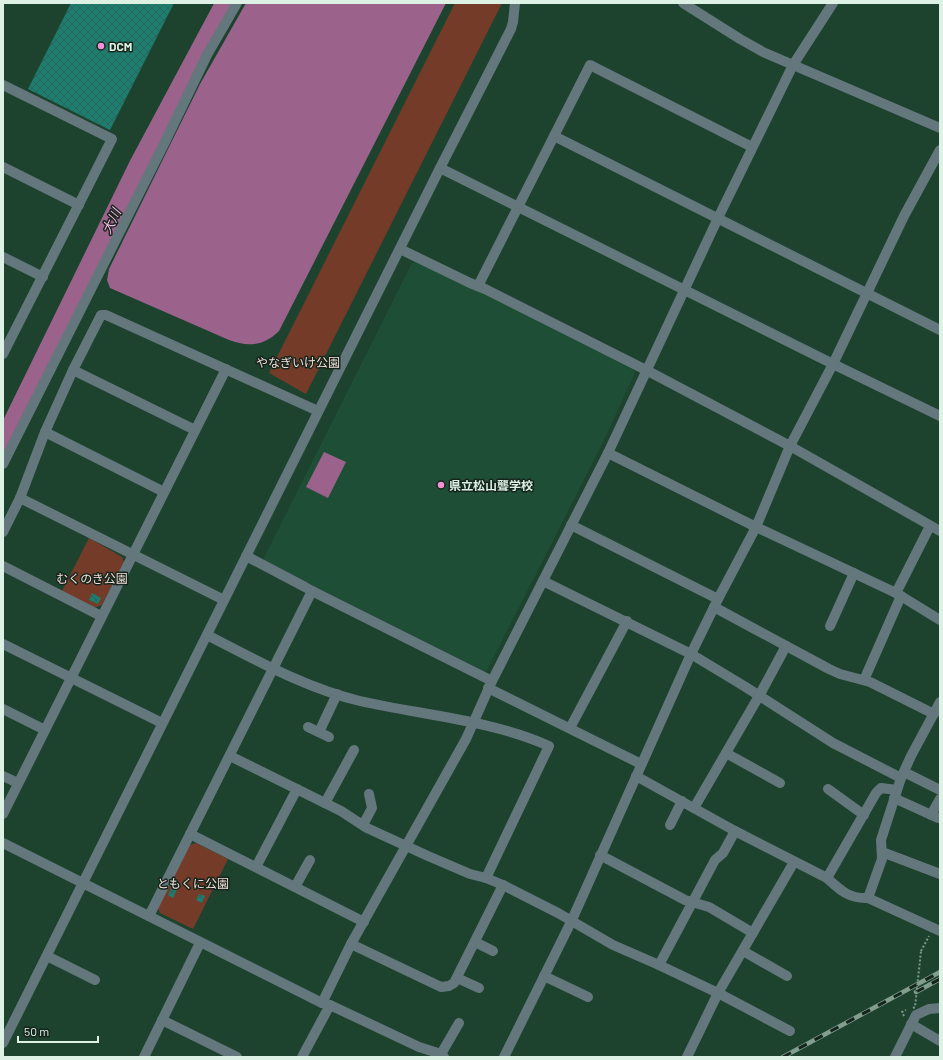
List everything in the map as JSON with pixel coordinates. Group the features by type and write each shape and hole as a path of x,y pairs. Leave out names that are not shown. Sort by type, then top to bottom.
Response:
{"street":[{"path":"3,464 165,142 207,54 236,3"},
{"path":"3,1043 318,411 511,30 515,3"},
{"path":"683,3 763,52 940,128"},
{"path":"302,1057 351,944 466,739 490,685 608,453 718,218 793,65 833,3"},
{"path":"478,286 590,65 752,147"},
{"path":"3,85 112,139 3,354"},
{"path":"554,136 940,330"},
{"path":"504,1057 571,922 691,654 756,527 790,446 833,364 904,216 940,150"},
{"path":"3,167 79,205"},
{"path":"440,168 940,416"},
{"path":"400,249 478,286 646,370 790,446 940,531"},
{"path":"3,257 43,276"},
{"path":"3,532 20,498 44,432 101,315 106,315 318,411"},
{"path":"3,814 226,369"},
{"path":"74,370 195,430"},
{"path":"44,432 164,492"},
{"path":"608,453 756,527 898,595 940,620"},
{"path":"20,498 224,600"},
{"path":"571,525 716,603 786,646 829,669 840,674 864,680 937,710 902,775 881,840 882,859 868,898"},
{"path":"864,680 898,595 930,526"},
{"path":"246,556 570,728 641,764"},
{"path":"3,566 101,616"},
{"path":"830,626 854,573"},
{"path":"543,580 691,654 833,743 902,775 940,790"},
{"path":"149,916 312,591"},
{"path":"570,728 627,621"},
{"path":"207,635 298,680 337,694 473,723 534,740 549,746 486,878"},
{"path":"3,644 162,723"},
{"path":"694,808 759,696 786,646"},
{"path":"319,732 337,694"},
{"path":"3,709 45,730"},
{"path":"308,727 328,737"},
{"path":"325,803 354,750"},
{"path":"726,753 780,783"},
{"path":"230,756 341,811 363,825 406,846 470,874 486,878 503,885 558,913 571,922 613,945 718,993 790,1031"},
{"path":"3,776 18,783"},
{"path":"636,776 794,862 827,878 847,894 858,898 868,898 935,932"},
{"path":"827,878 876,794 881,788 896,794 934,817 940,799"},
{"path":"256,867 296,789"},
{"path":"828,789 864,815"},
{"path":"363,825 372,808 369,794"},
{"path":"670,825 682,801"},
{"path":"659,965 716,860 723,853 736,831"},
{"path":"190,834 364,922"},
{"path":"3,843 326,1004 419,1047 443,1056 459,1023"},
{"path":"882,852 940,874"},
{"path":"600,855 685,900 709,907 753,933"},
{"path":"295,887 310,860"},
{"path":"686,1057 718,993 794,862"},
{"path":"351,944 441,987 449,986 454,983 457,978 503,885"},
{"path":"144,1057 200,942"},
{"path":"474,942 493,951"},
{"path":"743,951 787,976"},
{"path":"47,956 95,980"},
{"path":"544,976 588,997"},
{"path":"457,978 479,988"},
{"path":"895,1057 916,1016 929,1009 940,1008"},
{"path":"162,1020 232,1056"},
{"path":"911,1024 940,1041"}],"path":[{"path":"913,1008 915,1007 922,951 935,932"}],"shaded area":[{"path":"246,3 446,3 279,331 268,340 256,344 243,344 229,340 110,288 107,280 109,269 200,84"},
{"name":"県立松山聾学校","path":"417,261 634,370 635,373 600,448 487,670 483,672 265,563 264,558 412,263"},
{"path":"324,452 346,462 328,498 306,487"}],"green space":[{"name":"やなぎいけ公園","path":"455,3 502,3 306,394 269,373"},
{"name":"むくのき公園","path":"89,538 122,557 124,562 102,605 94,608 62,591"},
{"name":"ともくに公園","path":"196,843 228,859 193,929 160,913 158,908 190,845"}],"building":[{"name":"DCM","path":"71,3 174,3 110,130 28,89"},
{"path":"92,593 101,598 98,604 89,600"},
{"path":"173,885 178,887 173,898 168,895"},
{"path":"199,894 205,896 202,903 196,900"}],"waterway":[{"name":"大川","path":"3,442 139,164 225,3"}],"railway":[{"path":"783,1057 940,972"},
{"path":"916,992 940,979"}],"place":[{"name":"DCM","path":"101,46"},
{"name":"県立松山聾学校","path":"441,485"}]}
